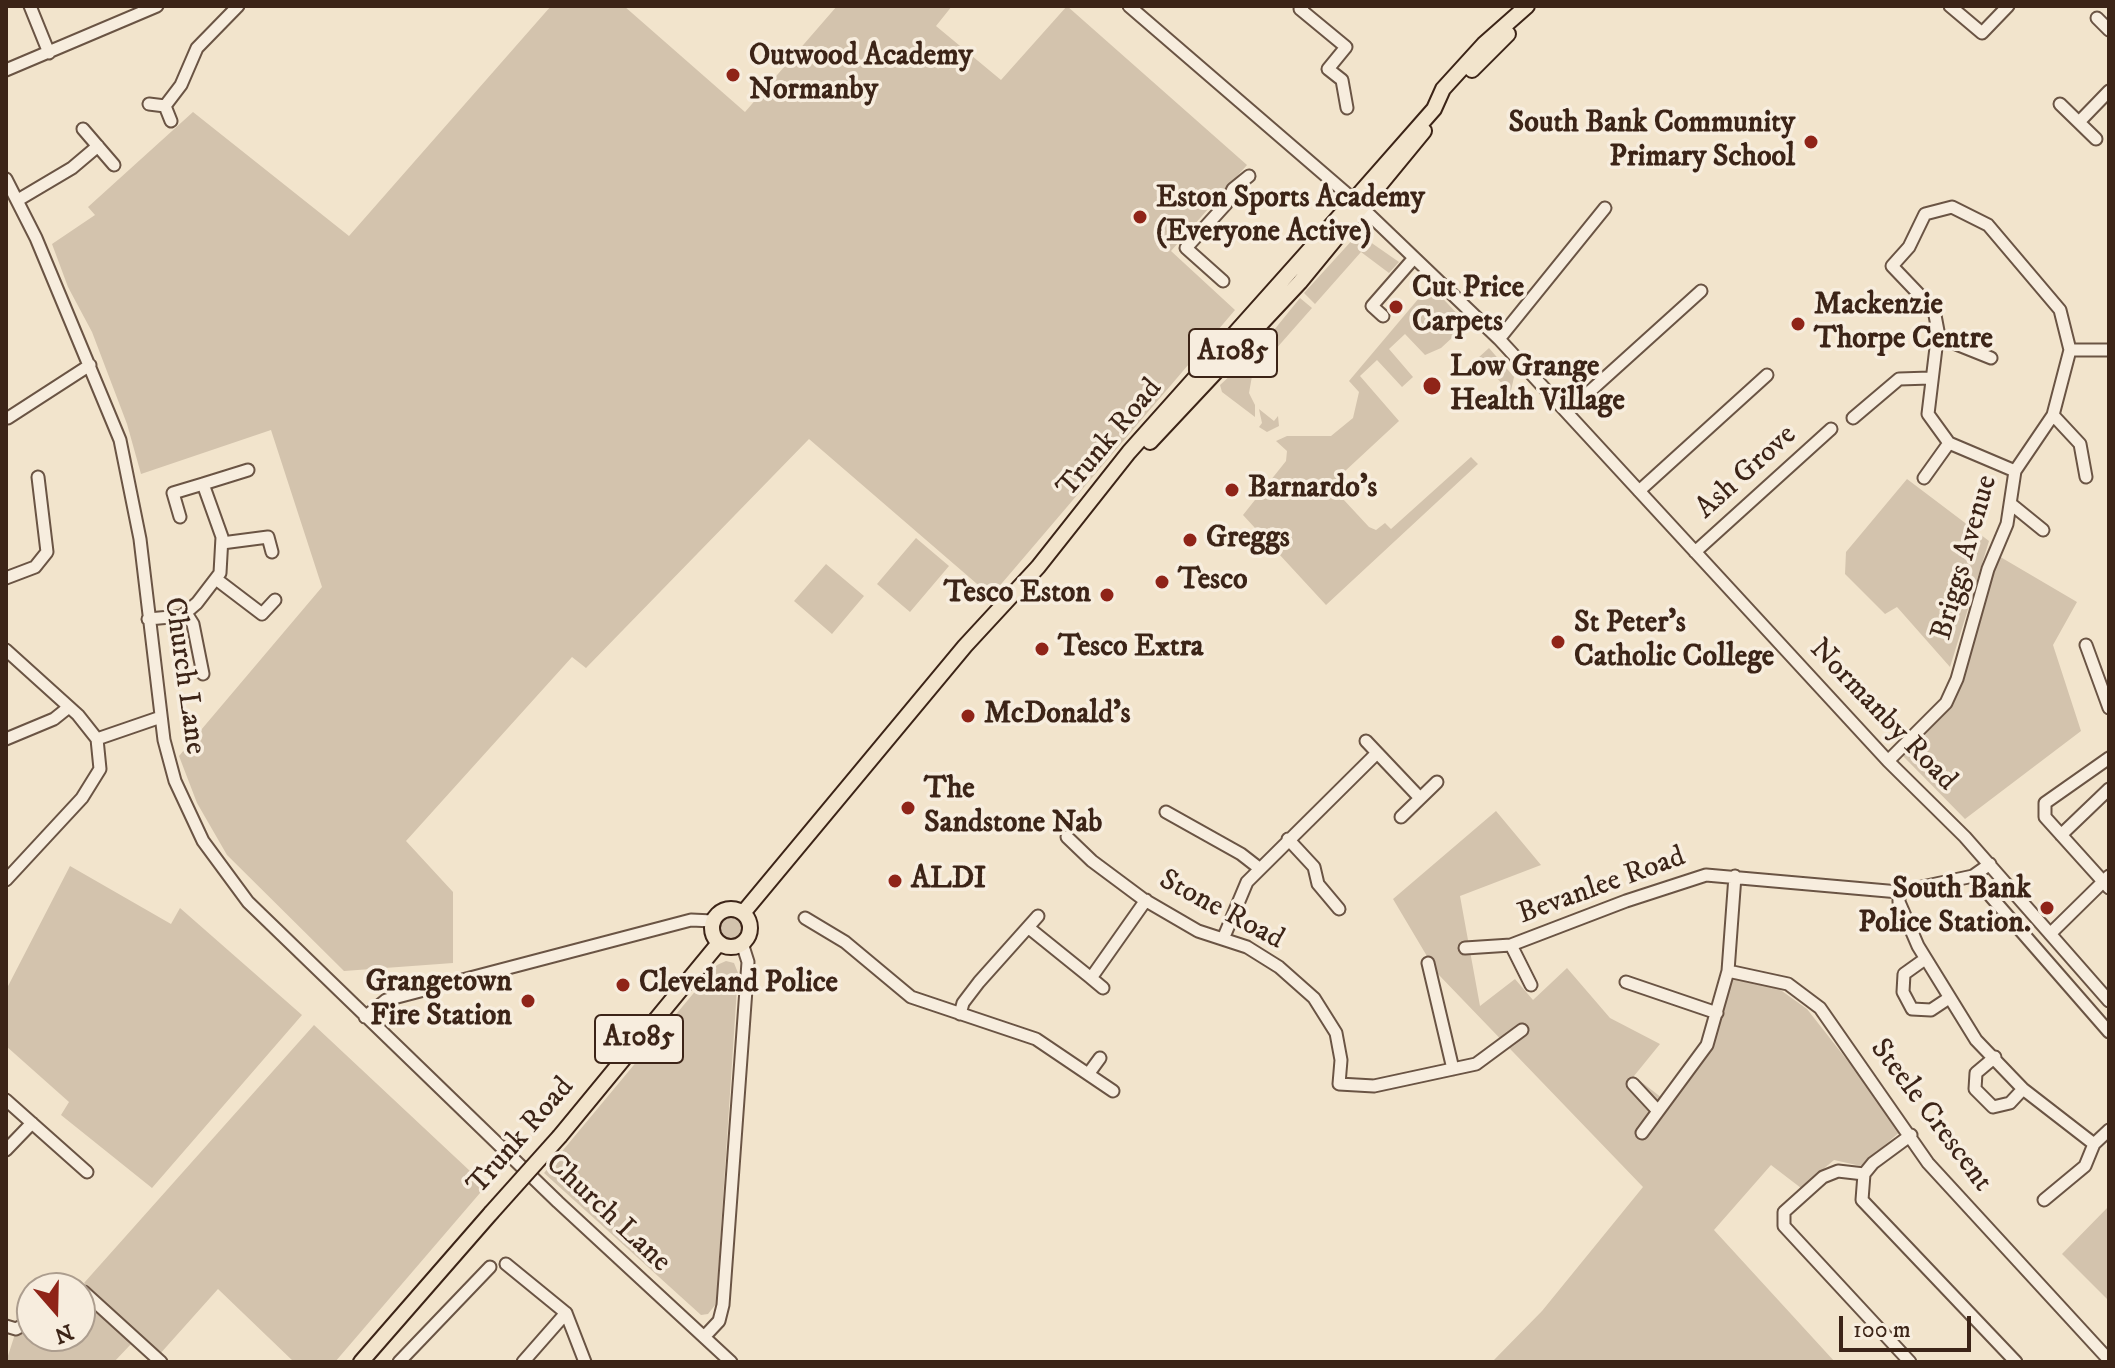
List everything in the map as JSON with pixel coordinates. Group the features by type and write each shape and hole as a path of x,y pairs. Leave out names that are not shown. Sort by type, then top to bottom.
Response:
{"main road":[{"name":"Trunk Road","path":"743,913 965,646 1007,604 1129,452 1359,204 1434,109 1443,89 1484,44 1527,6"},
{"name":"A1085","path":"1359,204 1461,82 1535,6"},
{"path":"726,909 743,913 750,928 742,943 731,947 719,943 712,933 713,921 726,909"},
{"name":"Trunk Road","path":"361,1362 560,1136 719,943"}],"street":[{"path":"30,6 49,53"},
{"path":"6,70 157,6"},
{"path":"165,106 181,85 202,41 238,6"},
{"name":"Normanby Road","path":"1129,6 1142,10 1359,204 1499,339 1888,761 1915,784 1990,864 2109,1001"},
{"path":"1303,6 1300,9 1346,47 1328,69 1342,80 1347,108"},
{"path":"1950,6 1982,33 2008,6"},
{"path":"2097,18 2109,30"},
{"path":"2079,122 2109,91"},
{"path":"149,104 165,106"},
{"path":"2060,104 2096,139"},
{"path":"165,106 171,121"},
{"path":"83,129 114,165"},
{"path":"18,200 72,168 98,146"},
{"path":"1223,281 1186,248 1226,204 1233,189 1249,176"},
{"name":"Church Lane","path":"6,179 90,365 123,452 140,539 161,717 175,781 217,863 248,902 365,1017 731,1362"},
{"name":"Briggs Avenue","path":"1888,761 1946,703 1957,679 1988,569 2007,524 2015,471 2053,415 2070,350 2060,310 1988,225 1952,207 1925,214 1909,247 1892,266 1934,310 1936,336"},
{"path":"1499,339 1605,208"},
{"path":"1383,316 1372,306 1414,258"},
{"path":"1567,412 1701,291"},
{"path":"1991,358 1936,336 1928,414 1949,443 2015,471"},
{"path":"2070,350 2109,350"},
{"path":"8,418 90,365"},
{"path":"1639,491 1767,375"},
{"path":"1853,418 1899,379 1930,378"},
{"path":"2053,415 2080,444 2086,477"},
{"name":"Ash Grove","path":"1695,552 1831,429"},
{"path":"1924,478 1949,443"},
{"path":"180,517 173,493 248,470"},
{"path":"6,578 35,567 47,552 38,477"},
{"path":"148,619 186,613 220,573 222,543 203,484"},
{"path":"2011,504 2043,530"},
{"path":"222,543 268,537 272,552"},
{"path":"216,579 262,614 275,600"},
{"path":"186,613 193,624 203,674"},
{"path":"2086,645 2109,708"},
{"path":"6,650 69,707 97,739 100,769 82,798 6,880"},
{"path":"6,739 54,719 69,707"},
{"path":"97,739 161,717"},
{"path":"1366,741 1420,798"},
{"path":"1223,939 1247,882 1377,753"},
{"path":"2050,934 2107,882 2045,817 2045,803 2109,758"},
{"path":"1401,817 1437,782"},
{"path":"2061,835 2109,789"},
{"path":"1166,812 1241,854 1259,868"},
{"name":"Stone Road","path":"1067,837 1092,861 1146,900 1198,931 1247,947 1279,967 1314,998 1336,1033 1341,1060 1339,1084 1374,1086 1453,1069"},
{"path":"1288,839 1314,867 1318,884 1339,909"},
{"name":"Bevanlee Road","path":"1465,948 1511,945 1626,901 1706,875 1899,892 1973,876 1990,864"},
{"path":"1642,1133 1707,1045 1728,971 1735,876"},
{"path":"1973,876 2109,1032"},
{"path":"1899,892 1899,902 1925,959 1976,1040 2023,1089 2094,1144"},
{"path":"1091,978 1146,900"},
{"path":"960,1014 963,1003 1038,916"},
{"path":"805,918 845,942 911,997 1036,1039 1113,1091"},
{"path":"365,1017 386,1000 691,920 713,921"},
{"path":"1029,928 1103,988"},
{"path":"704,1337 719,1321 723,1305 748,962 742,943"},
{"path":"1511,945 1531,985"},
{"path":"1925,959 1904,974 1903,992 1912,1009 1931,1010 1949,998"},
{"path":"1428,963 1453,1069 1476,1064 1522,1030"},
{"name":"Steele Crescent","path":"1728,971 1775,979 1804,993 1820,1008 1928,1163 2109,1360"},
{"path":"1626,982 1717,1013"},
{"path":"1995,1057 1976,1073 1975,1089 1993,1107 2010,1103 2023,1089"},
{"path":"1089,1073 1100,1058"},
{"path":"1633,1084 1658,1111"},
{"path":"6,1100 87,1172"},
{"path":"6,1150 32,1123"},
{"path":"2044,1200 2085,1166 2094,1144 2109,1130"},
{"path":"1911,1135 1873,1163 1864,1174 1862,1200 2016,1362"},
{"path":"1864,1174 1838,1171 1823,1177 1784,1212 1784,1226 1910,1362"},
{"path":"506,1264 566,1313 585,1362"},
{"path":"399,1362 490,1267"},
{"path":"96,1306 158,1361"},
{"path":"523,1362 566,1313"}],"shaded area":[{"path":"551,6 624,6 745,112 837,6 952,6 936,26 1001,80 1067,6 1247,165 1171,251 1235,310 991,596 809,439 586,668 572,657 406,841 453,892 453,963 344,971 227,855 197,803 179,756 322,587 271,430 141,474 127,424 92,332 68,287 52,244 95,215 88,207 193,112 349,236"},
{"path":"1355,237 1363,237 1399,262 1389,273 1361,252 1315,304 1304,293"},
{"path":"1430,285 1467,324 1441,348 1425,355 1405,334 1389,349 1413,377 1402,387 1377,360 1360,376 1399,421 1330,485 1369,527 1376,530 1385,523 1391,529 1471,457 1478,464 1326,605 1243,515 1286,461 1287,451 1276,441 1287,436 1331,436 1353,418 1359,392 1349,381"},
{"path":"1300,298 1312,308 1252,376 1249,393 1255,405 1255,417 1222,392 1220,385 1257,351"},
{"path":"1489,348 1514,377 1510,395 1501,394 1507,389 1478,358"},
{"path":"1259,409 1274,421 1278,416 1279,426 1267,432 1259,427 1262,423"},
{"path":"1907,479 1989,541 1950,667 1897,607 1885,614 1845,574 1846,552"},
{"path":"916,538 949,566 910,612 877,584"},
{"path":"1997,555 2077,602 2053,645 2081,731 1965,819 1903,756 1947,711 1962,677"},
{"path":"826,564 864,596 832,634 794,601"},
{"path":"1496,811 1541,865 1460,896 1480,1006 1515,979 1533,1000 1567,968 1610,1018 1660,1044 1634,1076 1667,1102 1711,1043 1727,975 1775,986 1807,1009 1902,1130 1861,1166 1834,1160 1801,1188 1771,1165 1714,1230 1835,1362 1492,1362 1542,1311 1643,1187 1437,973 1393,899"},
{"path":"70,866 171,924 180,908 302,1015 152,1188 61,1115 69,1102 6,1046 6,990"},
{"path":"731,917 739,921 743,929 739,937 731,941 723,937 719,929 723,921"},
{"path":"726,961 734,963 738,973 716,1304 708,1314 701,1315 544,1173 717,965"},
{"path":"314,1025 486,1186 335,1362 294,1362 218,1289 159,1355 96,1295 94,1272"},
{"path":"2109,1206 2109,1301 2062,1254"},
{"path":"96,1312 132,1343 114,1362 6,1362 15,1334 16,1352 96,1352"}],"place":[{"name":"Outwood Academy Normanby","path":"733,75"},
{"name":"South Bank Community Primary School","path":"1811,142"},
{"name":"Eston Sports Academy (Everyone Active)","path":"1140,217"},
{"name":"Cut Price Carpets","path":"1396,307"},
{"name":"Mackenzie Thorpe Centre","path":"1798,324"},
{"name":"Low Grange Health Village","path":"1432,386"},
{"name":"Barnardo's","path":"1232,490"},
{"name":"Greggs","path":"1190,540"},
{"name":"Tesco","path":"1162,582"},
{"name":"Tesco Eston","path":"1107,595"},
{"name":"St Peter's Catholic College","path":"1558,642"},
{"name":"Tesco Extra","path":"1042,649"},
{"name":"McDonald's","path":"968,716"},
{"name":"The Sandstone Nab","path":"908,808"},
{"name":"ALDI","path":"895,881"},
{"name":"South Bank Police Station.","path":"2047,908"},
{"name":"Cleveland Police","path":"623,985"},
{"name":"Grangetown Fire Station","path":"528,1001"}]}
